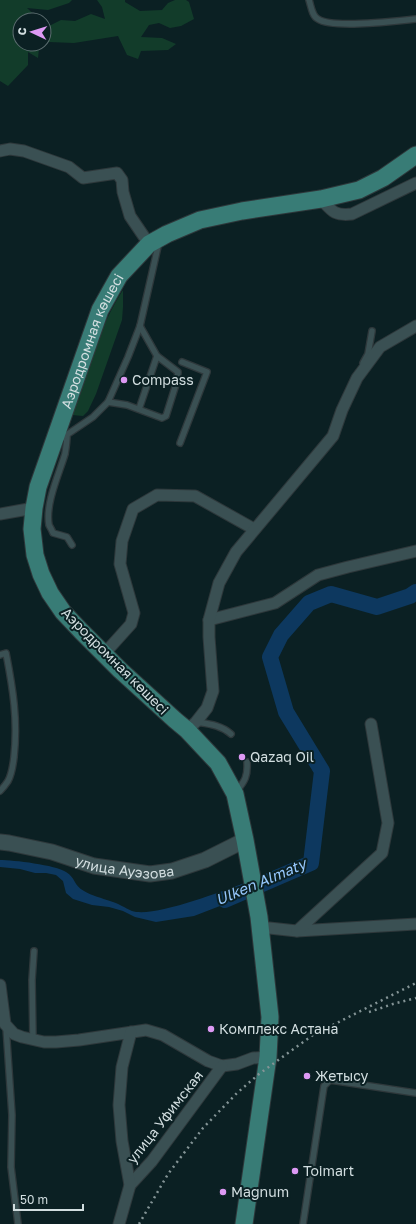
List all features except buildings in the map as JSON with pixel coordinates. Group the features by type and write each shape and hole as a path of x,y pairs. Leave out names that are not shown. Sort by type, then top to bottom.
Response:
{"main road":[{"name":"Аэродромная көшесі","path":"244,1224 268,1057 270,1017 259,922 245,840 234,794 218,763 192,726 175,720 104,654 63,612 50,593 41,574 35,555 32,529 34,508 38,486 52,444 100,310 119,276 154,241 200,220 242,211 320,199 359,190 383,178 416,155"},
{"name":"улица Ауэзова","path":"0,842 52,852 94,866 150,874 172,871 205,860 245,840"}],"street":[{"path":"0,151 10,149 24,151 68,167 84,178 117,173 122,180 123,192 130,216 154,241"},
{"path":"320,199 332,211 340,215 352,214 416,183"},
{"path":"192,726 207,708 214,691 208,637 209,620 219,583 236,552 333,436 342,410 356,378 380,348 416,326"},
{"path":"104,654 131,624 134,613 120,564 122,541 133,509 157,495 195,496 254,529"},
{"path":"0,514 34,508"},
{"path":"209,620 274,603 318,575 416,552"},
{"path":"298,931 382,853 388,823 371,724"},
{"path":"259,922 298,931 416,924"},
{"path":"0,985 5,1024 14,1034 33,1040 56,1042 79,1040 146,1030 163,1035 208,1061 222,1066 237,1064 253,1058 268,1057"},
{"path":"118,1224 130,1185 122,1141 119,1105 122,1067 131,1032"},
{"name":"улица Уфимская","path":"130,1185 152,1160 222,1066"}],"lane":[{"path":"309,0 313,14 317,19 325,23 343,24 416,19"},
{"path":"52,444 67,436 93,418 108,402 140,326 154,241"},
{"path":"108,402 139,409 162,418 166,416 177,381 178,372 157,356 140,326"},
{"path":"356,378 368,354 372,331"},
{"path":"139,409 157,356"},
{"path":"180,443 208,372 182,362"},
{"path":"67,436 65,452 52,495 49,510 49,526 54,533 67,537 72,545"},
{"path":"0,655 6,653 15,703 15,744 12,768 8,781 0,791"},
{"path":"192,726 217,726 225,729 231,734"},
{"path":"234,794 245,779 248,771 247,762"},
{"path":"33,1040 32,980 34,951"},
{"path":"5,1024 12,1115 10,1167 18,1224"},
{"path":"303,1224 324,1086 330,1080 416,1093"}],"green space":[{"path":"0,0 72,0 69,3 48,10 27,8 31,12 12,12 12,52 28,52 28,65 8,86 0,81"},
{"path":"97,0 125,0 125,2 140,11 162,10 168,3 175,0 186,0 189,2 194,19 181,26 170,28 159,23 149,25 141,37 162,38 176,44 168,50 141,51 138,59 127,55 118,36 74,43 52,42 52,24 61,20 75,21 91,14 105,19 102,7"},
{"path":"28,52 39,52 38,58"},
{"path":"123,290 122,320 96,394 88,411 83,416 72,415 100,335 114,304"}],"water":[{"path":"0,860 34,863 61,869 69,874 80,889 132,911 155,911 170,908 242,884 246,896 194,916 156,922 135,917 123,911 109,907 92,905 73,899 66,893 63,881 56,875 0,867"}],"waterway":[{"name":"Ulken Almaty","path":"225,900 311,863 322,771 286,712 270,657 281,635 309,603 331,594 377,607 410,596 416,592"}],"railway":[{"path":"139,1224 168,1174 203,1128 237,1093 259,1074 313,1035 416,983"},
{"path":"369,1012 416,998"}],"place":[{"name":"Compass","path":"124,380"},
{"name":"Qazaq Oil","path":"242,757"},
{"name":"Комплекс Астана","path":"211,1029"},
{"name":"Жетысу","path":"307,1076"},
{"name":"Toimart","path":"295,1171"},
{"name":"Magnum","path":"223,1192"}]}
